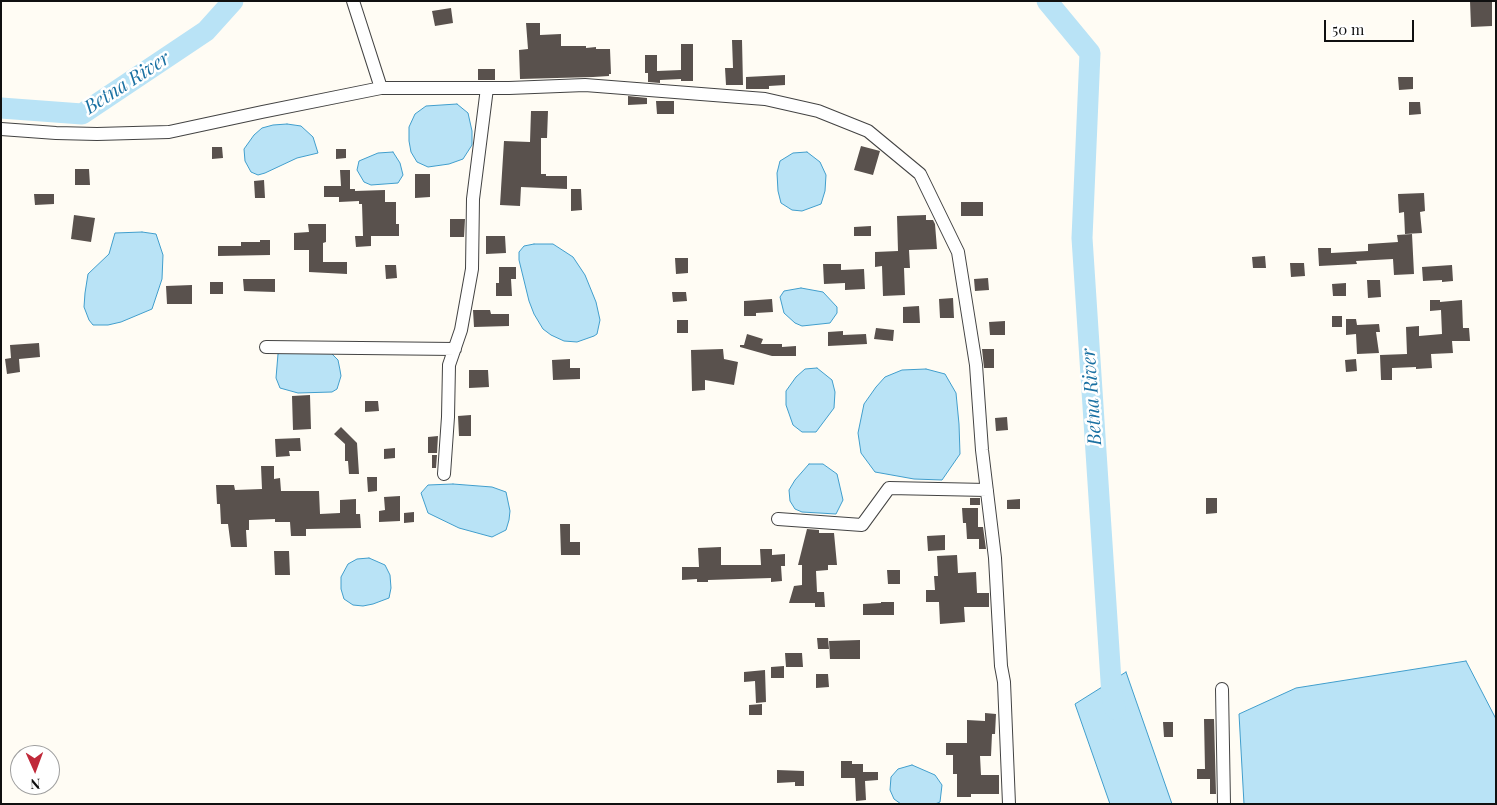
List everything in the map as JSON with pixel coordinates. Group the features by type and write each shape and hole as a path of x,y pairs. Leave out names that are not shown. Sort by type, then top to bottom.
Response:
{"street":[{"path":"353,1 381,88"},
{"path":"1,129 97,134 169,132 381,88 487,88 585,85 765,99 818,111 868,131 920,174 958,252 976,365 995,558 1004,682 1009,804"},
{"path":"444,474 449,365 461,330 472,269 473,199 487,88"},
{"path":"266,347 455,349"},
{"path":"778,519 862,525 889,488 987,490"},
{"path":"1222,689 1224,804"}],"water":[{"path":"457,104 468,113 472,131 472,145 463,159 449,164 428,167 417,162 411,152 409,141 409,127 415,114 426,106"},
{"path":"287,124 301,126 313,137 318,153 297,158 258,175 251,172 245,161 244,149 254,135 262,128"},
{"path":"393,152 400,163 403,175 398,183 371,185 364,182 357,170 359,161 378,153"},
{"path":"807,152 820,162 826,175 825,191 821,204 802,211 792,210 781,203 778,191 777,173 780,161 793,153"},
{"path":"142,232 156,234 163,255 162,279 152,309 121,322 108,325 93,325 84,307 88,274 109,254 115,233"},
{"path":"553,244 573,257 585,275 596,302 600,320 597,334 577,342 564,341 543,329 529,301 519,260 519,252 524,246"},
{"path":"801,288 823,292 837,307 837,313 830,323 802,326 795,323 784,313 780,297 784,291"},
{"path":"287,350 331,353 338,360 341,376 337,389 332,392 298,393 280,388 276,378 278,354"},
{"path":"817,368 832,380 835,392 834,408 816,432 802,432 793,425 786,405 786,391 796,377 805,369"},
{"path":"926,369 945,374 956,393 960,454 942,480 914,479 875,472 861,453 858,433 864,404 885,377 902,370"},
{"path":"809,464 823,464 837,474 843,500 836,514 802,512 795,509 790,501 789,490"},
{"path":"453,484 492,487 506,492 510,511 506,530 492,537 459,528 428,513 421,493 428,485"},
{"path":"369,558 385,565 390,575 391,588 389,598 363,606 353,605 344,599 341,589 341,577 348,564 357,559"},
{"path":"1466,661 1496,719 1496,804 1244,804 1239,714 1296,688"},
{"path":"1126,672 1172,804 1110,804 1075,704"},
{"path":"912,765 935,775 942,785 940,802 935,804 901,804 894,799 890,790 891,777 898,769"}],"building":[{"path":"1470,1 1492,1 1492,26 1471,27"},
{"path":"451,8 453,23 435,26 432,11"},
{"path":"526,23 540,23 540,35 561,34 561,46 586,46 586,48 610,49 611,74 609,76 593,77 520,79 519,50 528,49"},
{"path":"732,40 742,40 743,85 726,85 725,68 733,68"},
{"path":"681,44 693,44 693,81 681,81 681,79 660,80 660,83 648,82 648,73 645,73 645,55 657,55 657,71 681,70"},
{"path":"478,69 495,69 495,80 478,80"},
{"path":"785,75 785,85 769,86 769,89 746,89 746,77"},
{"path":"1398,77 1413,77 1413,89 1399,90"},
{"path":"628,96 647,98 647,104 628,105"},
{"path":"656,101 674,101 674,114 657,114"},
{"path":"1409,102 1420,102 1421,114 1409,115"},
{"path":"531,111 548,111 547,138 541,138 541,174 546,174 546,176 567,176 567,189 521,187 520,206 500,205 504,141 530,142"},
{"path":"861,146 880,151 873,175 854,170"},
{"path":"212,147 222,147 223,158 212,159"},
{"path":"336,149 346,149 346,158 336,159"},
{"path":"75,169 89,169 90,185 75,185"},
{"path":"340,170 350,170 350,189 355,189 355,191 385,190 385,202 396,202 396,224 399,224 399,236 371,236 371,246 356,247 355,236 363,236 362,204 359,204 359,201 339,202 339,197 324,197 324,186 341,186"},
{"path":"415,174 430,174 430,197 415,198"},
{"path":"264,180 265,198 255,198 254,181"},
{"path":"571,189 581,189 582,210 571,211"},
{"path":"1424,193 1425,211 1420,212 1422,233 1405,234 1404,212 1399,213 1398,194"},
{"path":"34,194 54,194 54,204 35,205"},
{"path":"961,202 983,202 983,216 961,216"},
{"path":"74,215 95,218 91,242 71,239"},
{"path":"926,215 926,220 933,220 935,224 937,249 909,250 910,268 904,268 905,295 883,296 882,266 875,267 875,252 898,251 897,216"},
{"path":"450,219 465,219 464,237 450,237"},
{"path":"308,224 326,224 323,262 347,262 347,274 309,272 309,250 294,250 294,233 309,232"},
{"path":"871,226 871,236 854,236 854,227"},
{"path":"1412,234 1414,274 1394,275 1393,259 1356,261 1357,264 1319,266 1318,248 1331,248 1331,253 1368,251 1368,244 1398,242 1397,235"},
{"path":"486,236 505,236 506,253 486,254"},
{"path":"260,240 270,240 270,255 218,256 218,246 241,246 241,242 260,242"},
{"path":"1265,256 1266,268 1253,268 1252,257"},
{"path":"675,258 688,258 688,273 676,274"},
{"path":"1290,263 1304,263 1305,276 1291,277"},
{"path":"823,264 841,264 841,270 864,269 865,289 845,290 845,283 824,284"},
{"path":"385,265 396,265 397,278 386,279"},
{"path":"1452,265 1453,281 1423,281 1422,267"},
{"path":"499,267 516,267 516,279 511,279 512,296 496,296 496,283 499,283"},
{"path":"988,278 989,290 975,291 974,279"},
{"path":"243,279 275,279 275,292 244,291"},
{"path":"1367,280 1380,280 1381,297 1368,298"},
{"path":"210,282 223,282 223,294 210,294"},
{"path":"1346,283 1346,296 1333,296 1332,284"},
{"path":"192,285 192,304 167,304 166,286"},
{"path":"672,292 686,292 687,301 673,302"},
{"path":"953,298 954,318 940,318 939,299"},
{"path":"772,299 773,312 756,313 756,316 744,316 744,301"},
{"path":"1430,300 1440,300 1440,302 1462,300 1463,328 1469,328 1470,341 1452,341 1453,353 1431,354 1432,368 1392,368 1392,380 1381,380 1380,355 1407,354 1406,327 1419,326 1419,336 1442,334 1441,310 1430,311"},
{"path":"919,306 920,323 903,323 903,307"},
{"path":"473,310 490,310 491,314 509,314 509,326 474,327"},
{"path":"1332,316 1342,316 1342,327 1332,327"},
{"path":"1346,319 1356,319 1357,325 1379,324 1380,332 1376,332 1379,353 1357,354 1356,334 1346,335"},
{"path":"677,320 688,320 688,333 677,333"},
{"path":"1005,321 1005,335 990,335 989,322"},
{"path":"876,328 894,330 893,341 874,339"},
{"path":"843,331 843,335 866,334 867,344 828,346 828,332"},
{"path":"747,334 763,339 761,344 782,344 782,347 796,346 796,356 772,356 740,347 740,345 744,345"},
{"path":"39,343 40,357 19,359 20,372 7,374 5,359 11,358 10,345"},
{"path":"723,349 724,359 738,362 734,385 705,380 705,390 692,391 691,350"},
{"path":"982,349 994,349 994,368 984,368"},
{"path":"570,359 570,368 580,368 580,379 553,380 552,360"},
{"path":"1356,359 1357,371 1346,372 1345,360"},
{"path":"469,370 488,370 489,387 469,388"},
{"path":"310,395 311,429 293,430 292,396"},
{"path":"365,401 378,401 379,411 365,412"},
{"path":"471,415 471,436 459,436 458,416"},
{"path":"1007,417 1008,430 996,431 995,418"},
{"path":"341,427 357,443 359,474 349,474 348,461 345,461 345,444 334,434"},
{"path":"438,436 437,453 428,453 428,437"},
{"path":"300,438 301,451 289,451 290,456 276,457 275,439"},
{"path":"395,448 395,458 384,459 384,449"},
{"path":"432,455 437,455 436,468 432,468"},
{"path":"261,466 274,466 274,479 280,478 281,491 319,491 320,514 340,513 340,500 356,499 356,514 360,514 361,528 306,529 306,536 291,536 290,522 275,522 275,519 249,520 249,530 246,530 247,547 231,547 228,524 221,524 220,504 217,504 216,485 234,485 235,490 262,489"},
{"path":"367,477 377,477 377,491 368,492"},
{"path":"400,496 400,521 379,522 379,511 385,510 384,497"},
{"path":"970,498 980,498 980,505 970,505"},
{"path":"1206,498 1217,498 1217,513 1206,514"},
{"path":"1020,499 1020,509 1007,509 1007,500"},
{"path":"962,508 978,508 978,527 983,527 986,549 979,549 979,539 967,539 966,523 963,523"},
{"path":"414,512 414,522 404,523 404,513"},
{"path":"560,524 570,524 570,542 580,542 580,555 561,555"},
{"path":"807,529 819,530 819,533 834,533 837,565 828,565 828,570 816,571 817,592 824,592 825,607 815,607 815,603 789,603 794,586 802,585 802,565 798,565"},
{"path":"945,535 945,550 928,551 927,536"},
{"path":"721,547 721,565 761,565 760,549 772,549 772,555 785,554 785,566 781,566 782,581 771,582 771,578 708,580 708,582 697,582 697,579 682,580 682,567 699,567 698,548"},
{"path":"274,551 289,551 290,575 275,575"},
{"path":"957,555 958,573 976,572 977,593 989,593 989,607 964,607 965,622 940,624 939,602 926,602 926,590 935,590 934,576 938,576 937,556"},
{"path":"887,570 900,570 900,584 888,584"},
{"path":"894,602 894,615 863,615 863,604"},
{"path":"817,638 828,638 829,649 818,649"},
{"path":"860,640 860,659 830,659 829,641"},
{"path":"785,653 802,653 803,667 786,667"},
{"path":"784,666 784,678 771,678 771,667"},
{"path":"765,670 766,702 756,703 755,681 744,682 744,672"},
{"path":"816,674 828,674 829,687 816,688"},
{"path":"762,704 762,715 749,715 749,705"},
{"path":"985,713 996,714 995,734 992,734 991,756 980,756 981,775 999,775 999,794 971,794 971,797 957,797 957,774 953,774 953,755 946,755 946,743 967,743 967,720 985,721"},
{"path":"1204,719 1214,719 1216,794 1210,794 1210,779 1197,779 1197,769 1205,769"},
{"path":"1163,722 1173,722 1173,737 1164,737"},
{"path":"841,761 863,764 863,772 878,772 878,780 865,781 866,800 856,801 855,778 841,778"},
{"path":"777,770 804,771 804,786 795,786 795,782 777,783"}],"waterway":[{"name":"Betna River","path":"1,108 82,114 206,31 233,1"},
{"name":"Betna River","path":"1047,1 1090,53 1082,238 1112,696 1115,709"}]}
